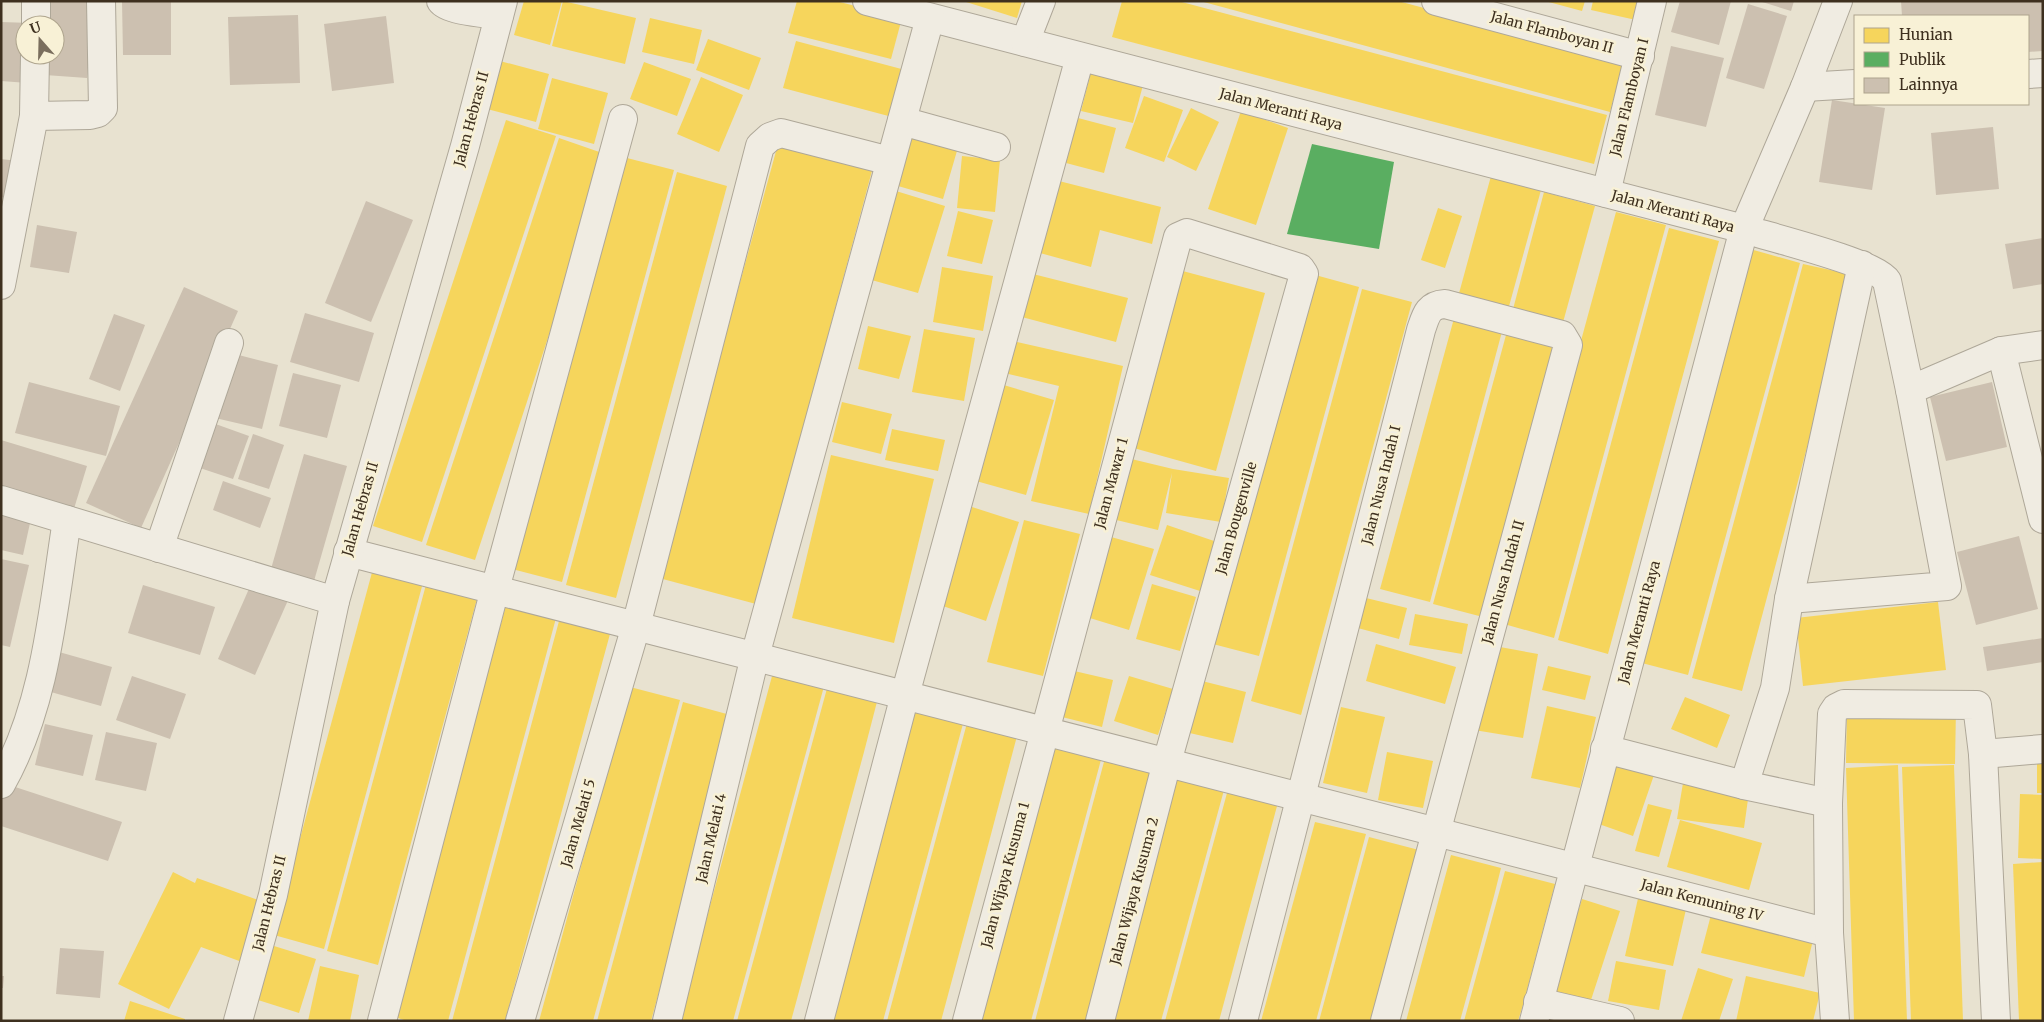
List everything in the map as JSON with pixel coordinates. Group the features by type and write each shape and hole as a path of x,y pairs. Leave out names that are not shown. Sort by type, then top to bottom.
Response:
{"street":[{"path":"36,1 36,15"},
{"path":"34,116 90,115 98,113 103,108 101,1"},
{"path":"441,1 454,8 501,8"},
{"name":"Jalan Meranti Raya","path":"868,1 1744,229 1536,1012"},
{"path":"1025,42 1041,1"},
{"name":"Jalan Flamboyan II","path":"1436,1 1640,56"},
{"name":"Jalan Flamboyan I","path":"1606,193 1652,1"},
{"path":"1789,600 1947,586 1910,390 1887,281 1884,276 1862,265 1744,229 1805,87 1838,1"},
{"name":"Jalan Hebras II","path":"238,1021 273,896 335,602 465,146 501,8"},
{"name":"Jalan Melati 4","path":"667,1021 755,656 930,18"},
{"path":"819,1021 905,694 1080,57"},
{"path":"1,285 34,116 35,65"},
{"path":"2029,74 2043,73"},
{"path":"1805,87 1854,84"},
{"path":"382,1021 495,589 624,119"},
{"path":"902,121 996,147"},
{"name":"Jalan Melati 5","path":"520,1021 636,626 760,146 770,137 781,133 890,161"},
{"name":"Jalan Bougenville","path":"1167,762 1304,274 1300,268 1281,262 1187,233 1179,235"},
{"name":"Jalan Mawar 1","path":"1044,730 1179,235"},
{"path":"1744,785 1775,688 1789,600 1862,265"},
{"name":"Jalan Nusa Indah I","path":"1301,796 1426,312 1434,305 1445,304 1562,335"},
{"name":"Jalan Nusa Indah II","path":"1385,1021 1568,345 1562,335"},
{"path":"159,548 229,343"},
{"path":"1910,390 2000,351 2043,345"},
{"path":"2000,351 2043,519"},
{"path":"1,500 335,602"},
{"path":"1,784 18,755 29,725 49,635 67,520"},
{"name":"Jalan Kemuning IV","path":"348,552 1829,933"},
{"path":"1835,1021 1829,933 1828,803 1832,714 1836,708 1844,704 1976,705 1983,754 1996,1021"},
{"name":"Jalan Wijaya Kusuma 1","path":"967,1021 1044,730"},
{"path":"1983,754 2043,749"},
{"path":"1606,750 1744,785 1828,803"},
{"name":"Jalan Wijaya Kusuma 2","path":"1100,1021 1167,762"},
{"path":"1242,1021 1301,796"},
{"path":"1536,1012 1620,1021"}],"building: Hunian":[{"path":"524,1 562,1 550,45 514,35"},
{"path":"563,1 636,18 625,64 552,46"},
{"path":"797,1 836,1 902,18 891,59 788,33"},
{"path":"963,1 1022,1 1017,18"},
{"path":"1122,1 1178,1 1607,115 1594,164 1112,37"},
{"path":"1200,1 1398,1 1624,62 1610,112"},
{"path":"1545,1 1585,1 1582,11"},
{"path":"1593,1 1641,1 1636,20 1591,10"},
{"path":"650,18 702,30 694,64 642,52"},
{"path":"708,39 761,58 749,90 696,70"},
{"path":"796,41 909,71 896,118 783,88"},
{"path":"500,61 549,74 536,122 487,109"},
{"path":"644,62 691,79 677,116 630,99"},
{"path":"1091,72 1143,85 1133,123 1081,111"},
{"path":"701,77 743,95 719,152 677,134"},
{"path":"552,78 608,93 594,144 538,129"},
{"path":"1144,96 1183,110 1164,162 1125,148"},
{"path":"1191,108 1219,122 1196,171 1167,157"},
{"path":"1241,111 1288,128 1256,225 1208,209"},
{"path":"1078,118 1116,128 1104,173 1066,163"},
{"path":"506,120 556,136 422,542 373,526"},
{"path":"914,131 959,144 943,199 898,186"},
{"path":"559,138 608,155 475,560 426,545"},
{"path":"778,144 873,167 756,604 659,578"},
{"path":"962,156 1000,160 995,212 957,208"},
{"path":"623,157 674,170 562,582 512,569"},
{"path":"677,172 727,186 616,598 566,585"},
{"path":"1491,176 1541,190 1508,310 1458,297"},
{"path":"1059,181 1161,207 1152,244 1100,230 1091,267 1040,253"},
{"path":"896,191 945,206 918,293 868,279"},
{"path":"1544,192 1595,206 1562,326 1512,313"},
{"path":"1438,208 1462,216 1445,268 1421,260"},
{"path":"958,211 993,220 982,264 947,256"},
{"path":"1616,212 1666,225 1554,638 1504,624"},
{"path":"1669,228 1719,241 1608,654 1558,640"},
{"path":"1750,249 1800,263 1688,675 1638,662"},
{"path":"1803,264 1853,275 1742,691 1692,678"},
{"path":"942,267 993,276 983,331 933,322"},
{"path":"1179,270 1265,293 1216,471 1130,447"},
{"path":"1029,273 1128,298 1116,342 1018,316"},
{"path":"1308,273 1359,287 1259,656 1209,643"},
{"path":"1362,289 1412,302 1301,715 1251,701"},
{"path":"1456,311 1504,324 1430,602 1380,589"},
{"path":"1509,324 1559,338 1483,617 1433,604"},
{"path":"868,326 911,336 899,379 858,369"},
{"path":"924,329 975,338 964,401 912,392"},
{"path":"1008,340 1123,366 1089,514 1031,501 1059,386 1000,372"},
{"path":"997,383 1054,400 1026,495 969,479"},
{"path":"842,402 892,414 881,454 832,442"},
{"path":"892,429 945,440 938,471 885,460"},
{"path":"831,455 934,479 894,643 792,618"},
{"path":"1123,457 1173,469 1229,478 1221,522 1166,513 1172,473 1158,530 1108,518"},
{"path":"972,507 1019,522 986,621 940,605"},
{"path":"1024,520 1080,534 1043,676 987,662"},
{"path":"1167,525 1217,542 1200,591 1150,575"},
{"path":"1104,535 1154,549 1129,630 1080,615"},
{"path":"374,565 424,579 324,949 274,935"},
{"path":"427,581 478,595 378,965 327,951"},
{"path":"1152,584 1196,597 1180,651 1136,639"},
{"path":"1362,597 1407,608 1399,639 1354,627"},
{"path":"1938,602 1946,670 1803,686 1796,618"},
{"path":"506,605 556,618 448,1021 407,1021 395,1017"},
{"path":"1415,614 1468,624 1462,654 1409,645"},
{"path":"559,621 610,634 505,1021 452,1021"},
{"path":"1376,644 1456,667 1445,704 1366,681"},
{"path":"1489,645 1538,654 1523,738 1474,730"},
{"path":"775,665 826,679 733,1021 679,1021"},
{"path":"1548,666 1591,676 1585,700 1542,690"},
{"path":"1070,670 1113,680 1102,727 1058,716"},
{"path":"1129,676 1173,689 1158,735 1114,721"},
{"path":"1194,679 1246,692 1233,743 1181,731"},
{"path":"829,681 879,694 864,752 791,1021 737,1021"},
{"path":"630,687 680,700 624,908 593,1021 539,1021"},
{"path":"1685,697 1730,715 1717,748 1671,729"},
{"path":"683,702 734,716 651,1021 597,1021"},
{"path":"1547,706 1596,717 1580,788 1531,778"},
{"path":"1847,706 1956,708 1955,764 1846,763"},
{"path":"914,707 964,720 883,1021 829,1021"},
{"path":"1341,707 1385,717 1367,793 1323,783"},
{"path":"967,723 1017,736 941,1021 887,1021"},
{"path":"1052,742 1102,756 1031,1021 977,1021"},
{"path":"1387,752 1433,761 1423,808 1378,800"},
{"path":"2037,757 2043,757 2043,793 2037,793"},
{"path":"1105,758 1155,772 1088,1021 1035,1021"},
{"path":"1615,758 1655,772 1633,836 1593,822"},
{"path":"1898,765 1907,1021 1854,1021 1846,768"},
{"path":"1954,765 1963,1021 1911,1021 1902,767"},
{"path":"1176,766 1227,779 1161,1021 1107,1021"},
{"path":"1230,782 1280,795 1219,1021 1165,1021"},
{"path":"1683,783 1749,792 1744,828 1677,819"},
{"path":"2020,794 2043,795 2043,859 2018,858"},
{"path":"1648,804 1672,810 1659,857 1635,851"},
{"path":"1680,820 1762,843 1749,890 1667,867"},
{"path":"1315,822 1366,834 1316,1021 1261,1021"},
{"path":"1369,837 1419,850 1373,1021 1319,1021"},
{"path":"1451,855 1501,868 1494,896 1460,1021 1406,1021"},
{"path":"2043,862 2043,1021 2019,1021 2013,864"},
{"path":"1505,871 1555,884 1523,1005 1518,1021 1464,1021"},
{"path":"173,872 195,883 197,878 264,902 242,962 201,947 169,1009 118,984"},
{"path":"1639,894 1687,905 1673,966 1625,956"},
{"path":"1582,899 1620,911 1590,1003 1553,991"},
{"path":"1712,911 1814,936 1804,977 1701,953"},
{"path":"274,946 316,959 299,1013 258,1000"},
{"path":"1616,961 1666,970 1659,1010 1608,1001"},
{"path":"320,966 359,975 350,1021 308,1021"},
{"path":"1698,968 1733,979 1719,1021 1681,1021"},
{"path":"1746,976 1820,993 1813,1021 1736,1021"},
{"path":"130,1001 185,1019 185,1021 124,1021"}],"building: Publik":[{"path":"1312,144 1394,162 1379,249 1287,234"}],"building: Lainnya":[{"path":"51,1 94,1 87,78 45,75 46,65 65,65 65,15 50,15"},
{"path":"122,1 171,1 171,55 123,55"},
{"path":"1680,1 1731,1 1719,45 1671,32"},
{"path":"1759,1 1794,1 1791,11"},
{"path":"1901,1 2043,1 2043,51 2029,52 2029,15 1902,15"},
{"path":"1748,4 1787,16 1764,89 1726,78"},
{"path":"298,15 300,83 230,85 228,17"},
{"path":"386,16 394,83 332,91 324,24"},
{"path":"1,22 15,22 15,65 27,65 28,83 1,81"},
{"path":"1671,46 1724,58 1706,127 1655,115"},
{"path":"1832,100 1854,103 1854,105 1885,108 1872,190 1819,182"},
{"path":"1993,127 1999,189 1936,195 1931,133"},
{"path":"1,159 18,161 12,199 1,197"},
{"path":"366,201 413,220 371,322 325,303"},
{"path":"37,225 77,232 69,273 30,267"},
{"path":"2043,238 2043,284 2013,289 2005,244"},
{"path":"184,287 238,311 141,528 86,503"},
{"path":"305,313 374,333 359,382 290,362"},
{"path":"114,314 145,325 120,391 89,379"},
{"path":"227,352 278,365 262,429 211,417"},
{"path":"293,373 341,385 327,438 279,426"},
{"path":"29,382 120,406 106,456 15,433"},
{"path":"1992,382 2007,447 1946,461 1930,397"},
{"path":"210,422 249,436 233,479 194,466"},
{"path":"253,434 284,445 269,489 238,479"},
{"path":"1,440 87,466 73,512 1,491"},
{"path":"304,454 347,466 314,581 271,569"},
{"path":"223,481 271,498 260,528 213,510"},
{"path":"1,507 32,514 23,555 1,550"},
{"path":"2019,536 2038,609 1976,625 1957,552"},
{"path":"1,559 29,565 10,647 1,645"},
{"path":"252,582 289,598 255,675 218,659"},
{"path":"143,585 215,607 200,655 128,633"},
{"path":"2043,638 2043,662 1987,671 1983,647"},
{"path":"52,650 112,667 101,706 40,689"},
{"path":"132,676 186,694 170,739 116,720"},
{"path":"45,724 93,735 83,776 35,765"},
{"path":"106,732 157,743 146,791 95,780"},
{"path":"6,784 122,822 108,861 1,826 1,799"},
{"path":"60,948 104,951 100,998 56,994"},
{"path":"1,976 4,976 3,988 1,988"}]}
